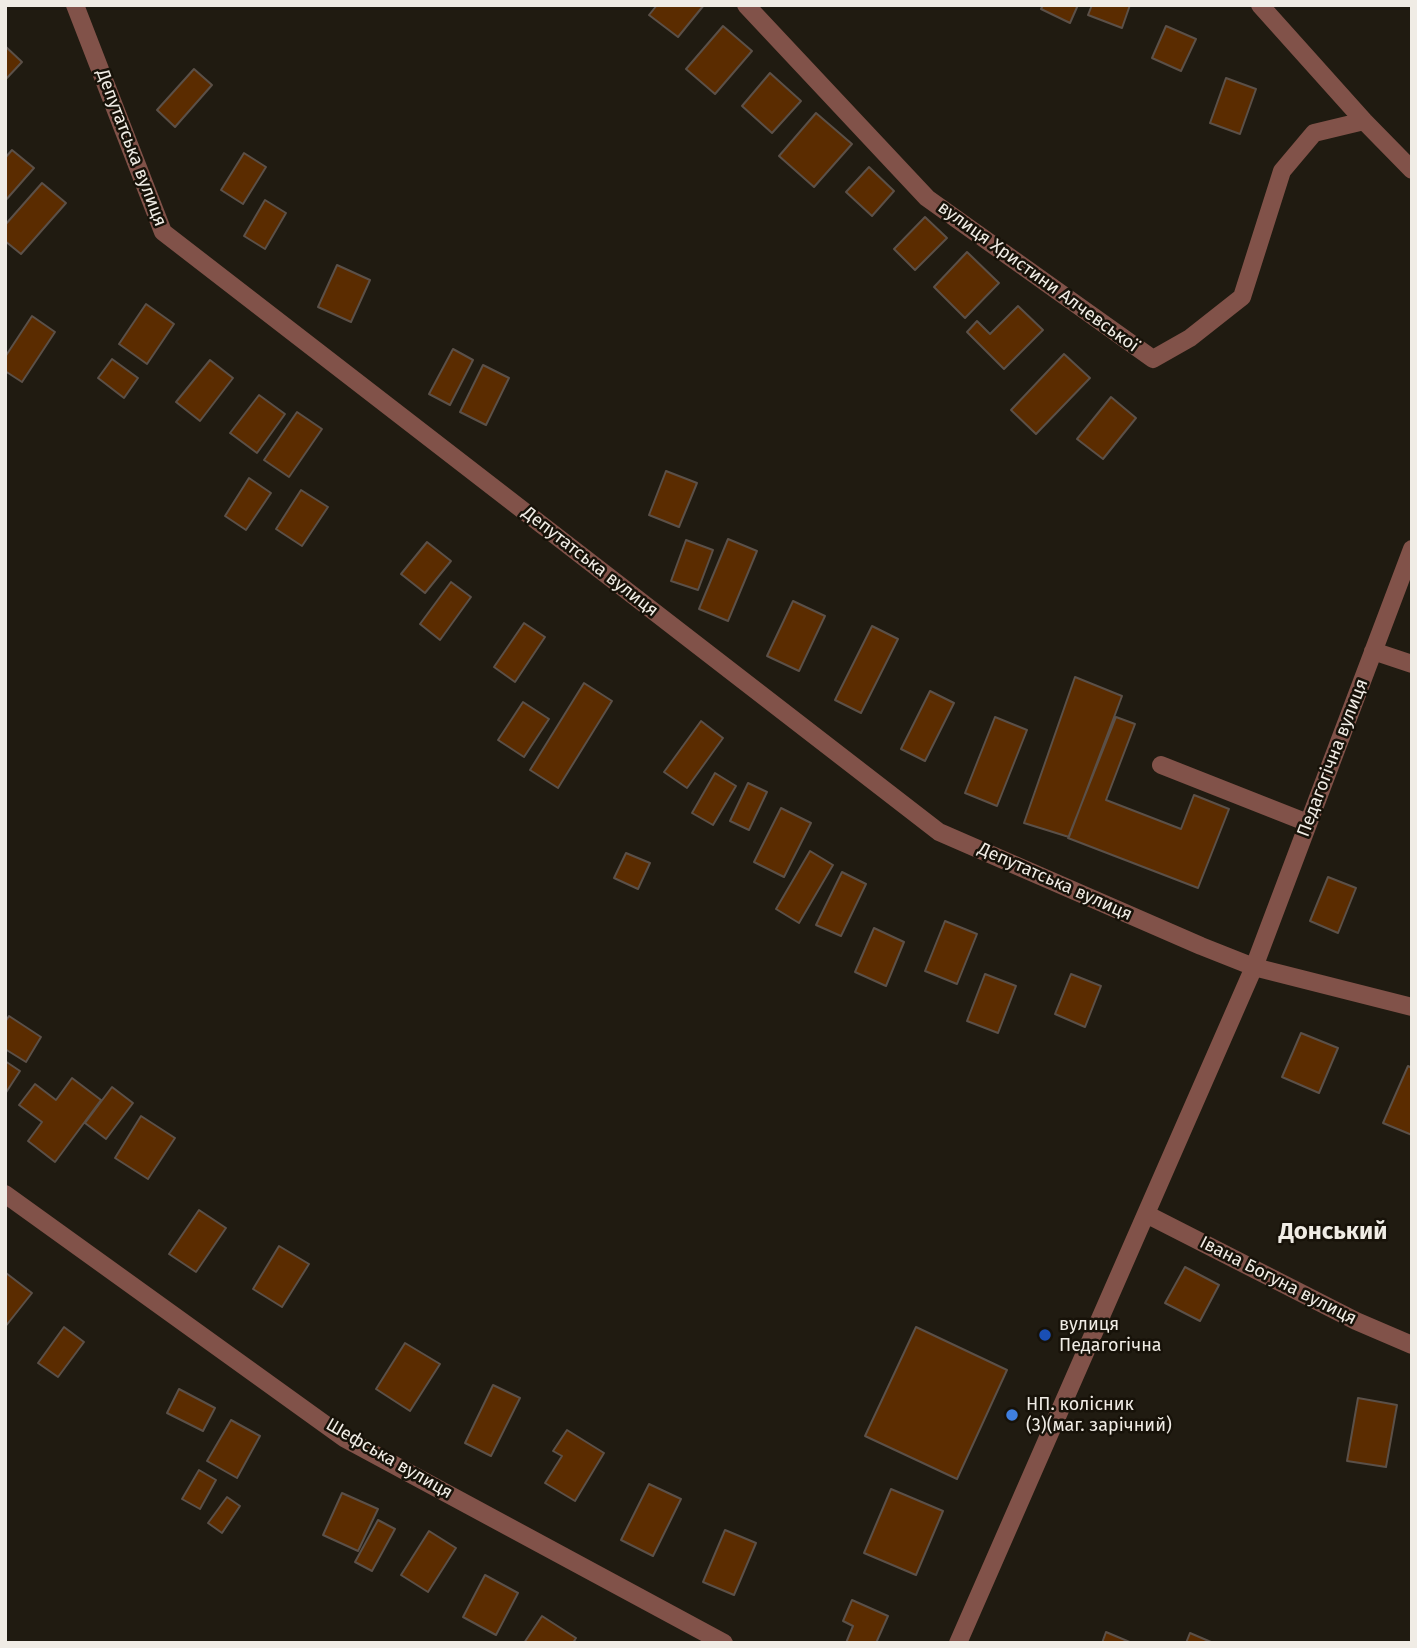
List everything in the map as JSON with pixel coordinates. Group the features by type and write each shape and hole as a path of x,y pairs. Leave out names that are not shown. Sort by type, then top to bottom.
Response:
{"street":[{"name":"Депутатська вулиця","path":"75,5 163,232 939,832 1254,967 1412,1007"},
{"name":"вулиця Христини Алчевської","path":"746,5 927,198 1153,359 1190,338 1242,297 1282,171 1314,132 1364,121"},
{"path":"1259,5 1412,170"},
{"name":"Педагогічна вулиця","path":"958,1643 1254,967 1412,549"},
{"path":"1373,651 1412,664"},
{"path":"1161,765 1308,823"},
{"name":"Шефська вулиця","path":"5,1194 344,1438 724,1643"},
{"name":"Івана Богуна вулиця","path":"1146,1214 1356,1321 1412,1345"}],"building":[{"path":"657,5 704,5 678,37 649,15"},
{"path":"1043,5 1078,5 1070,23 1041,9"},
{"path":"1092,5 1130,5 1122,28 1088,15"},
{"path":"723,26 752,51 715,94 686,69"},
{"path":"1166,26 1196,39 1181,71 1152,58"},
{"path":"5,46 22,62 5,80"},
{"path":"194,69 212,85 175,127 157,110"},
{"path":"770,73 801,101 772,133 742,106"},
{"path":"1226,78 1256,89 1240,134 1210,123"},
{"path":"816,113 852,144 814,187 779,156"},
{"path":"12,150 34,168 5,201 5,158"},
{"path":"244,153 266,167 243,204 221,190"},
{"path":"869,167 894,191 872,216 846,192"},
{"path":"42,183 66,203 21,254 5,241 5,225"},
{"path":"265,200 286,213 265,249 244,236"},
{"path":"925,217 947,238 915,270 894,249"},
{"path":"967,252 999,283 965,318 934,287"},
{"path":"337,265 370,280 351,322 318,307"},
{"path":"146,304 174,324 147,364 119,344"},
{"path":"1018,306 1043,330 1004,369 967,332 977,321 990,334"},
{"path":"32,316 55,332 22,382 5,371 5,357"},
{"path":"453,349 473,360 450,405 429,394"},
{"path":"1064,354 1090,378 1036,434 1011,410"},
{"path":"112,359 138,378 124,398 98,378"},
{"path":"210,360 233,378 200,421 176,402"},
{"path":"483,365 509,378 486,425 460,412"},
{"path":"259,395 285,414 257,453 230,433"},
{"path":"1111,397 1136,418 1103,459 1077,439"},
{"path":"297,412 322,429 289,477 264,460"},
{"path":"666,471 697,483 679,527 649,515"},
{"path":"249,478 271,493 246,530 225,516"},
{"path":"301,490 328,507 302,546 276,529"},
{"path":"728,539 757,551 728,621 699,609"},
{"path":"686,540 713,550 698,590 671,581"},
{"path":"427,542 451,561 425,593 401,574"},
{"path":"451,582 471,597 440,640 420,624"},
{"path":"793,601 825,616 799,671 767,656"},
{"path":"524,623 545,637 515,682 494,667"},
{"path":"872,626 898,639 861,713 835,700"},
{"path":"1075,677 1122,696 1069,837 1024,823"},
{"path":"584,683 612,701 558,788 530,770"},
{"path":"930,691 954,703 925,761 901,749"},
{"path":"523,702 549,719 524,757 498,740"},
{"path":"995,717 1027,730 997,806 965,793"},
{"path":"1116,717 1135,724 1106,800 1181,829 1194,795 1229,809 1198,888 1068,838"},
{"path":"701,721 723,738 687,788 664,772"},
{"path":"715,773 736,786 713,825 692,813"},
{"path":"748,783 767,792 749,830 730,821"},
{"path":"781,808 811,823 784,877 754,862"},
{"path":"810,851 833,865 799,923 776,909"},
{"path":"626,853 650,863 638,889 614,878"},
{"path":"842,872 866,884 841,936 816,925"},
{"path":"1328,877 1356,888 1338,933 1310,921"},
{"path":"945,921 977,934 957,984 925,971"},
{"path":"874,928 904,942 886,986 855,972"},
{"path":"985,974 1016,986 998,1033 967,1021"},
{"path":"1071,974 1101,986 1085,1027 1055,1014"},
{"path":"9,1016 41,1037 26,1062 5,1049 5,1022"},
{"path":"1301,1033 1338,1048 1319,1093 1282,1077"},
{"path":"5,1061 20,1071 5,1094"},
{"path":"1408,1066 1412,1068 1412,1135 1383,1123"},
{"path":"72,1078 101,1100 55,1162 28,1141 42,1122 19,1105 35,1084 56,1100"},
{"path":"112,1087 133,1103 106,1139 85,1123"},
{"path":"141,1116 175,1138 148,1179 115,1158"},
{"path":"199,1210 226,1228 196,1272 169,1254"},
{"path":"279,1246 309,1264 282,1307 253,1289"},
{"path":"1185,1267 1219,1285 1200,1321 1165,1303"},
{"path":"6,1273 32,1293 5,1327 5,1275"},
{"path":"64,1327 84,1342 58,1377 38,1363"},
{"path":"916,1327 1007,1370 957,1479 865,1436"},
{"path":"405,1343 440,1364 410,1411 376,1389"},
{"path":"493,1385 520,1398 491,1456 465,1443"},
{"path":"179,1389 215,1408 203,1431 167,1413"},
{"path":"1358,1398 1397,1405 1386,1467 1347,1461"},
{"path":"231,1420 260,1436 237,1478 207,1461"},
{"path":"567,1430 604,1453 575,1501 545,1483 562,1456 553,1451"},
{"path":"199,1470 216,1480 200,1509 182,1499"},
{"path":"649,1484 681,1499 653,1556 621,1540"},
{"path":"891,1489 943,1511 916,1575 864,1553"},
{"path":"342,1493 378,1509 358,1551 323,1535"},
{"path":"227,1497 240,1506 222,1533 208,1523"},
{"path":"378,1520 395,1529 372,1571 355,1562"},
{"path":"725,1530 756,1543 734,1595 703,1582"},
{"path":"429,1531 456,1548 428,1592 401,1575"},
{"path":"485,1575 518,1593 496,1635 463,1617"},
{"path":"852,1600 888,1616 876,1643 846,1643 853,1626 843,1621"},
{"path":"542,1616 576,1638 573,1643 524,1643"},
{"path":"1106,1632 1132,1643 1102,1643"},
{"path":"1190,1633 1211,1642 1211,1643 1186,1643"}],"place":[{"name":"вулиця Педагогічна","path":"1045,1335"},
{"name":"НП. колісник (3)(маг. зарічний)","path":"1012,1415"}],"district":[{"name":"Донський","path":"1333,1232"}]}
